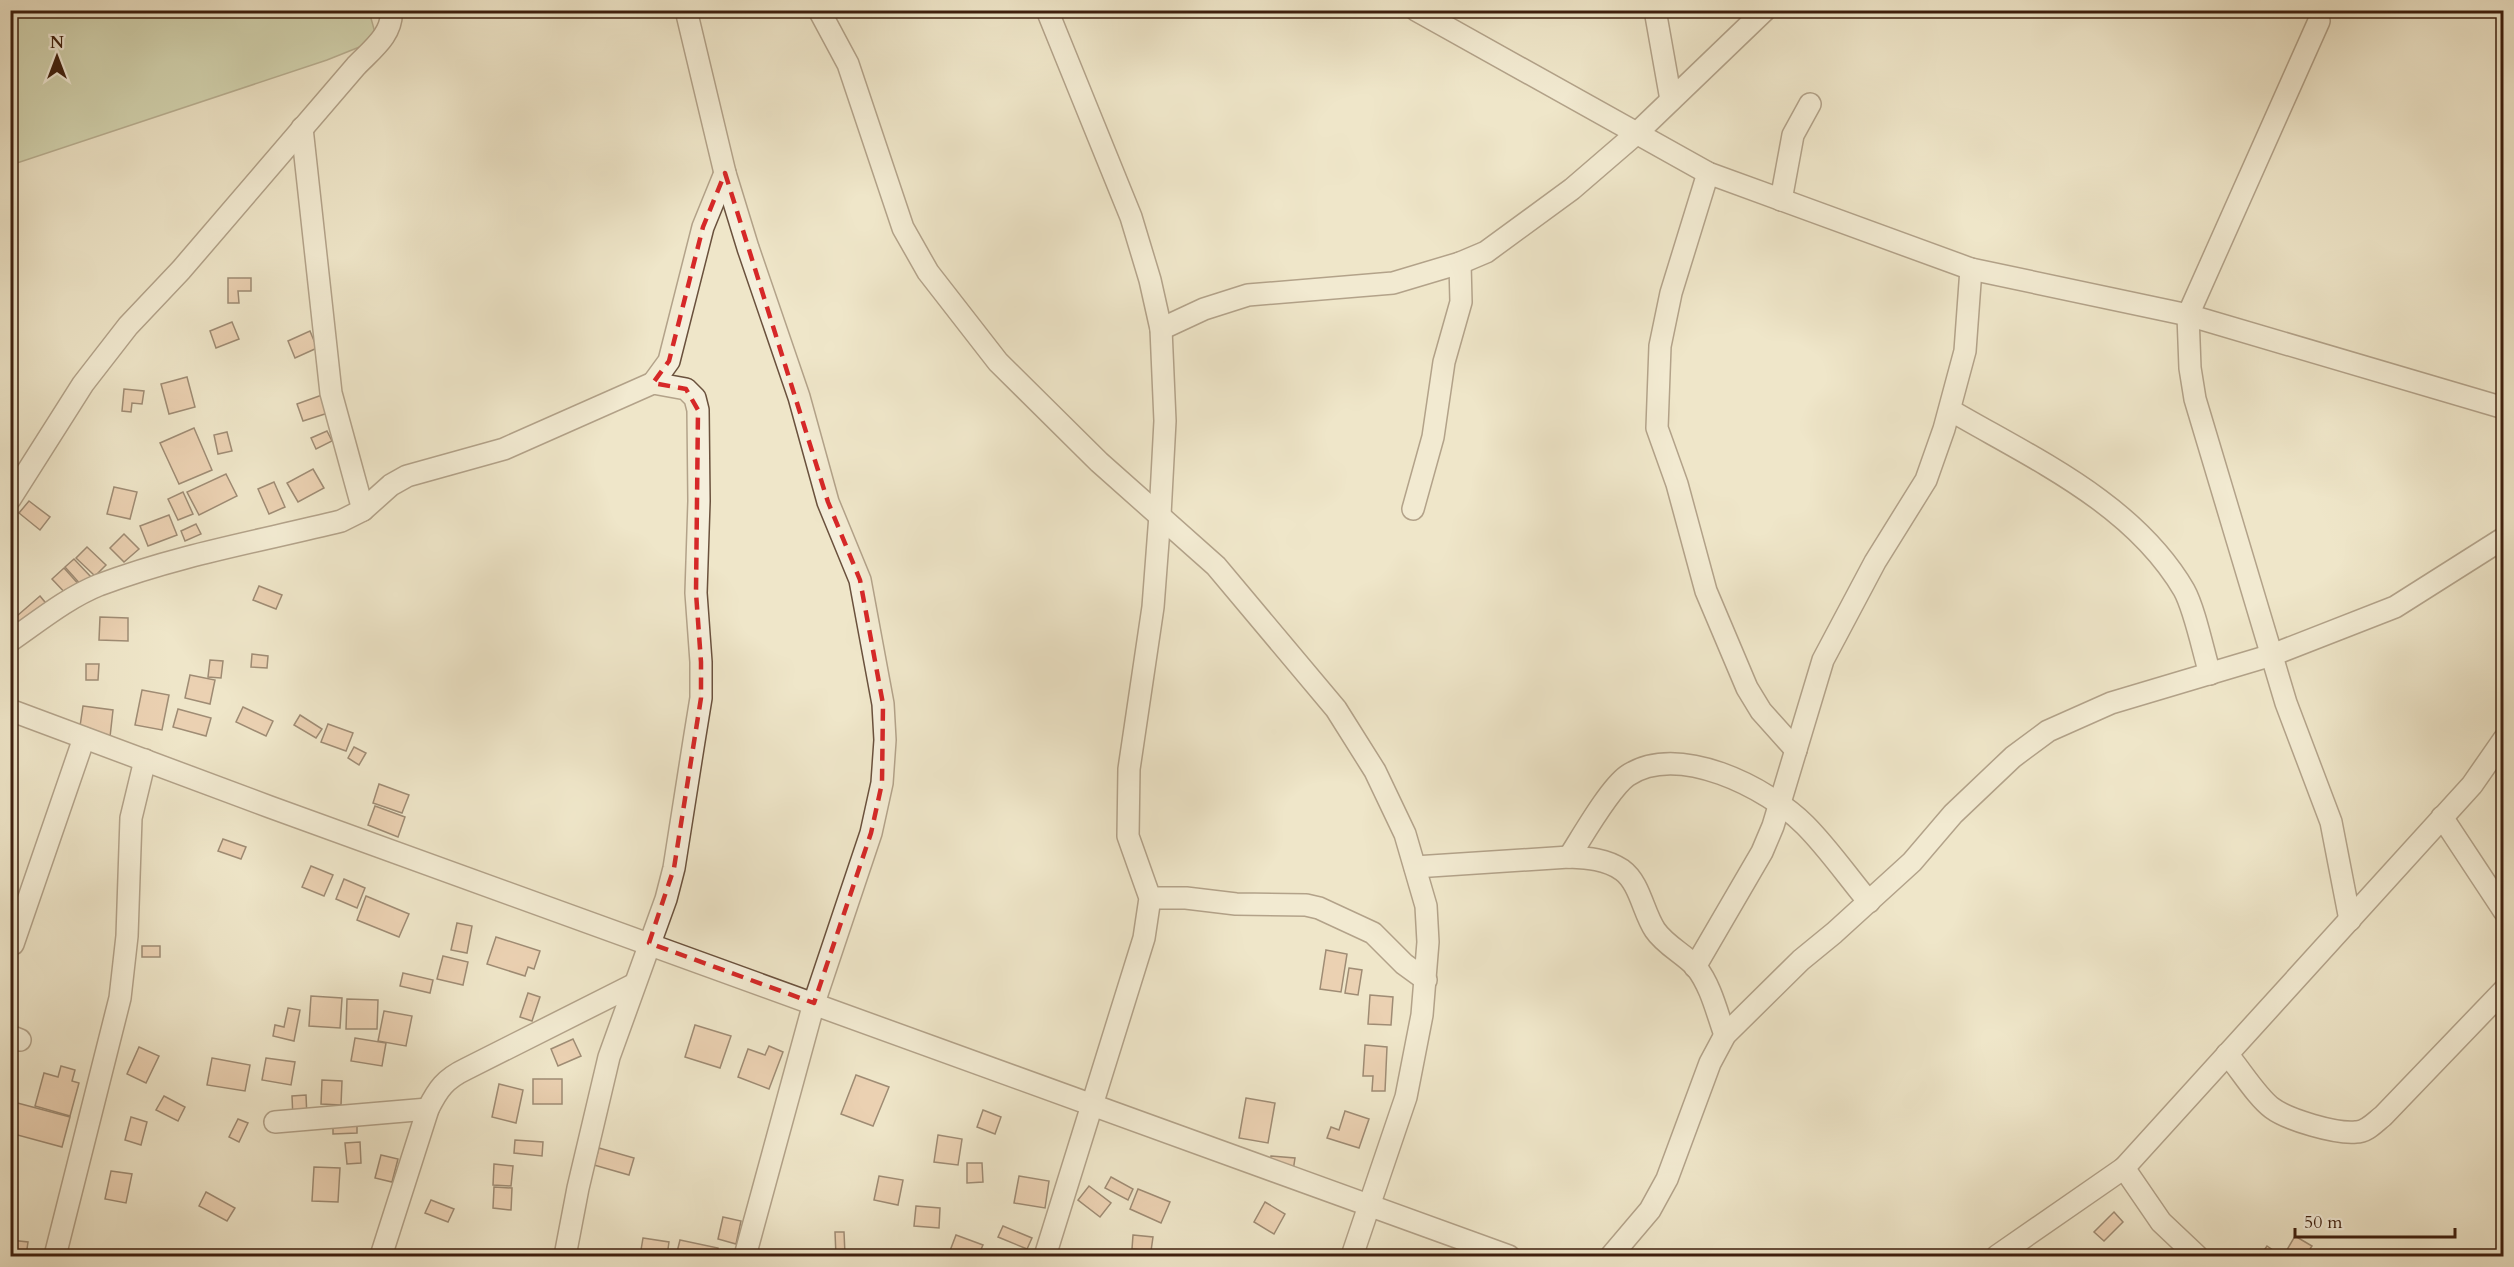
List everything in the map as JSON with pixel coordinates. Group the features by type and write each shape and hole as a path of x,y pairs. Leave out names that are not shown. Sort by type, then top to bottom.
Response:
{"street":[{"path":"10,499 83,384 128,326 181,270 302,128 383,38 389,28 391,10"},
{"path":"686,10 725,173 767,311 799,397 828,502 860,580 883,704 885,740 882,783 871,833 814,1003 745,1257"},
{"path":"819,10 848,64 903,228 928,272 998,362 1099,462 1216,566 1336,709 1375,771 1405,834 1426,906 1428,942 1426,980 1406,1097 1352,1257"},
{"path":"1045,1257 1071,1182 1091,1104 1144,938 1150,898 1128,836 1129,769 1153,607 1165,421 1161,329 1150,280 1131,217 1047,10"},
{"path":"1416,10 1708,172 1781,200 1971,269 2188,315 2504,408"},
{"path":"1655,10 1671,100"},
{"path":"1161,329 1204,309 1248,295 1393,283 1460,263 1486,252 1572,189 1637,133 1766,10"},
{"path":"2319,21 2188,315 2190,368 2195,399 2209,440 2240,558 2286,703 2331,822 2350,920"},
{"path":"1781,200 1793,135 1809,104"},
{"path":"302,128 331,393 363,510"},
{"path":"1708,172 1671,293 1662,336 1657,428 1677,484 1706,591 1748,688 1761,711 1796,750"},
{"path":"10,641 67,602 98,586 186,556 332,523 363,510 391,485 407,476 504,449 653,383 669,360 703,227 725,173"},
{"path":"1413,509 1433,437 1444,362 1461,302 1460,263"},
{"path":"1695,967 1762,852 1773,826 1823,660 1875,562 1926,480 1950,410 1965,351 1971,269"},
{"path":"565,1257 578,1188 609,1057 674,868 701,698 696,593 699,501 698,410 695,398 686,389 653,383"},
{"path":"1950,410 2044,464 2110,507 2133,527 2185,592 2210,674"},
{"path":"1611,1257 1650,1210 1667,1179 1710,1063 1725,1035 1793,967 1912,862 1985,781 2048,731 2111,703 2272,655 2395,607 2504,538"},
{"path":"10,710 1509,1257"},
{"path":"14,944 84,738"},
{"path":"1997,1257 2124,1168 2472,785 2504,740"},
{"path":"55,1257 120,998 127,936 130,818 145,760"},
{"path":"1569,857 1619,784 1627,776 1644,767 1679,764 1717,771 1778,804 1805,825 1869,902"},
{"path":"2442,818 2504,911"},
{"path":"1415,867 1569,857 1592,858 1623,871 1634,885 1656,932 1695,967 1706,983 1725,1035"},
{"path":"1150,898 1186,898 1236,904 1306,905 1319,908 1373,933 1404,964 1426,980"},
{"path":"381,1257 428,1109 438,1088 447,1078 633,985"},
{"path":"2228,1054 2271,1107 2294,1118 2333,1130 2357,1132 2368,1129 2383,1116 2504,990"},
{"path":"275,1122 428,1109"},
{"path":"2124,1168 2161,1222 2198,1257"}],"highlighted area":[{"path":"725,173 828,502 860,580 883,704 882,783 871,833 814,1003 649,943 674,868 701,698 696,593 698,410 686,389 653,383 669,361 703,227"}],"green space":[{"path":"10,11 369,11 377,40 327,60 11,165"}],"building":[{"path":"228,278 251,278 251,291 238,291 239,303 228,303"},
{"path":"232,322 239,339 216,348 210,331"},
{"path":"310,331 317,348 295,358 288,341"},
{"path":"187,377 195,407 169,414 161,384"},
{"path":"124,389 144,391 142,404 132,403 131,412 122,411"},
{"path":"322,395 328,413 303,421 297,404"},
{"path":"194,428 212,470 179,484 160,443"},
{"path":"327,431 332,441 316,449 311,438"},
{"path":"227,432 232,451 218,454 214,435"},
{"path":"313,469 324,488 298,502 287,483"},
{"path":"226,474 237,496 199,515 187,492"},
{"path":"274,482 285,507 269,514 258,489"},
{"path":"114,487 137,492 130,519 107,514"},
{"path":"183,492 193,514 178,520 168,499"},
{"path":"29,501 50,517 40,530 19,513"},
{"path":"169,515 177,535 148,546 140,526"},
{"path":"196,524 201,534 185,541 181,531"},
{"path":"124,534 139,549 124,562 110,548"},
{"path":"87,547 106,565 95,576 76,558"},
{"path":"74,559 91,577 82,586 65,567"},
{"path":"64,568 81,587 69,597 52,579"},
{"path":"259,586 282,595 276,609 253,600"},
{"path":"40,596 49,607 19,632 10,622"},
{"path":"100,617 128,618 128,641 99,640"},
{"path":"252,654 268,656 267,668 251,667"},
{"path":"210,660 223,661 221,678 208,677"},
{"path":"86,664 99,664 98,680 86,680"},
{"path":"190,675 215,680 210,704 185,698"},
{"path":"142,690 169,695 162,730 135,725"},
{"path":"83,706 113,710 110,737 79,733"},
{"path":"243,707 273,721 266,736 236,722"},
{"path":"178,709 211,718 206,736 173,727"},
{"path":"300,715 322,729 316,738 294,725"},
{"path":"328,724 353,733 346,751 321,742"},
{"path":"354,747 366,753 359,765 348,758"},
{"path":"379,784 409,795 402,813 373,803"},
{"path":"375,806 405,817 398,837 368,825"},
{"path":"223,839 246,847 241,859 218,851"},
{"path":"311,866 333,875 324,896 302,887"},
{"path":"344,879 365,888 357,908 336,899"},
{"path":"366,896 409,914 399,937 357,920"},
{"path":"457,923 472,926 467,953 451,950"},
{"path":"496,937 540,951 534,969 528,967 525,976 487,964"},
{"path":"142,946 160,946 160,957 142,957"},
{"path":"1326,950 1347,954 1341,992 1320,989"},
{"path":"443,956 468,962 463,985 437,979"},
{"path":"1349,968 1362,970 1358,995 1345,993"},
{"path":"403,973 433,980 430,993 400,986"},
{"path":"528,993 540,997 532,1021 520,1017"},
{"path":"1370,995 1393,997 1391,1025 1368,1024"},
{"path":"311,996 342,998 340,1028 309,1026"},
{"path":"347,999 378,1000 377,1029 346,1029"},
{"path":"288,1008 300,1010 294,1041 273,1036 275,1025 284,1027"},
{"path":"384,1011 412,1016 406,1046 378,1041"},
{"path":"695,1025 731,1036 720,1068 685,1057"},
{"path":"355,1038 386,1043 382,1066 351,1061"},
{"path":"573,1039 581,1056 558,1066 551,1049"},
{"path":"1365,1045 1387,1047 1385,1091 1372,1091 1373,1076 1363,1076"},
{"path":"769,1046 783,1052 769,1089 738,1077 748,1049 765,1055"},
{"path":"139,1047 159,1056 146,1083 127,1074"},
{"path":"212,1058 250,1065 245,1091 207,1085"},
{"path":"266,1058 295,1062 291,1085 262,1080"},
{"path":"61,1066 75,1070 72,1081 79,1083 70,1116 35,1106 44,1073 58,1077"},
{"path":"856,1075 889,1087 873,1126 841,1114"},
{"path":"533,1079 562,1079 562,1104 533,1104"},
{"path":"322,1080 342,1081 341,1105 321,1104"},
{"path":"499,1084 523,1090 516,1123 492,1117"},
{"path":"306,1095 307,1118 293,1119 292,1096"},
{"path":"164,1096 185,1107 178,1121 156,1110"},
{"path":"1246,1098 1275,1103 1268,1143 1239,1138"},
{"path":"10,1101 70,1117 62,1147 10,1133"},
{"path":"983,1110 1001,1117 995,1134 977,1127"},
{"path":"1345,1111 1369,1119 1359,1148 1327,1138 1331,1127 1339,1130"},
{"path":"131,1117 147,1122 141,1145 125,1140"},
{"path":"357,1118 357,1133 333,1134 333,1119"},
{"path":"238,1119 248,1123 239,1142 229,1137"},
{"path":"938,1135 962,1139 958,1165 934,1162"},
{"path":"515,1140 543,1142 542,1156 514,1153"},
{"path":"360,1142 361,1163 347,1164 345,1143"},
{"path":"599,1148 634,1158 629,1175 594,1165"},
{"path":"381,1155 398,1159 392,1182 375,1178"},
{"path":"1271,1156 1295,1158 1293,1171 1269,1168"},
{"path":"967,1163 982,1163 983,1182 967,1183"},
{"path":"494,1164 513,1166 511,1186 493,1185"},
{"path":"314,1167 340,1168 338,1202 312,1201"},
{"path":"111,1171 132,1174 126,1203 105,1199"},
{"path":"879,1176 903,1180 898,1205 874,1200"},
{"path":"1019,1176 1049,1181 1045,1208 1014,1203"},
{"path":"1111,1177 1133,1189 1128,1200 1105,1188"},
{"path":"1089,1186 1111,1203 1100,1217 1078,1200"},
{"path":"494,1187 512,1188 511,1210 493,1208"},
{"path":"1138,1189 1170,1202 1161,1223 1130,1209"},
{"path":"206,1192 235,1208 227,1221 199,1206"},
{"path":"431,1200 454,1209 448,1222 425,1213"},
{"path":"1265,1202 1285,1214 1274,1234 1254,1222"},
{"path":"916,1206 940,1208 939,1228 914,1226"},
{"path":"2114,1212 2123,1222 2104,1241 2094,1232"},
{"path":"723,1217 741,1221 736,1244 718,1239"},
{"path":"1003,1226 1032,1238 1027,1249 998,1237"},
{"path":"835,1232 844,1232 845,1255 836,1256"},
{"path":"956,1235 983,1245 978,1256 948,1256"},
{"path":"1133,1235 1153,1237 1151,1251 1132,1249"},
{"path":"2295,1236 2312,1246 2305,1256 2284,1255"},
{"path":"643,1238 669,1242 667,1256 640,1256"},
{"path":"10,1240 28,1242 26,1256 10,1256"},
{"path":"680,1240 718,1248 717,1256 676,1256"},
{"path":"2267,1246 2282,1256 2260,1256"}]}
